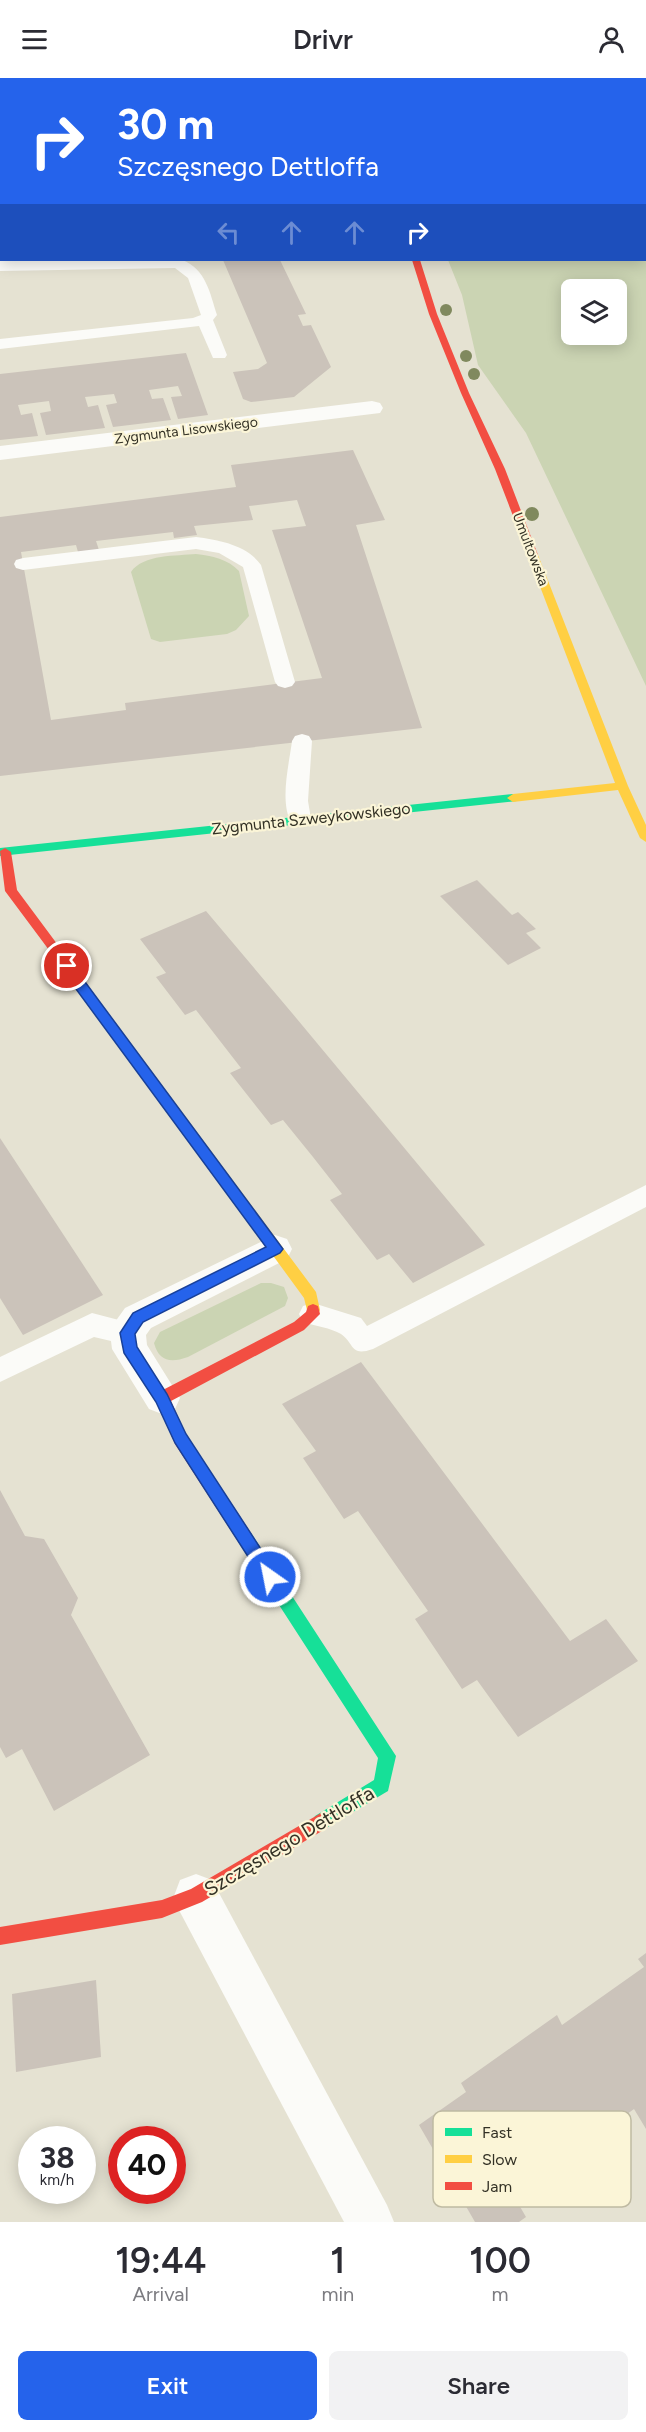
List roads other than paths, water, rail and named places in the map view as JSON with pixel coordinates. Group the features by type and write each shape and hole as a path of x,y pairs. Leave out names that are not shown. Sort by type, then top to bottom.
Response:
{"street":[{"name":"Umultowska","path":"416,261 433,314 465,393 500,469 622,786 646,838"},
{"name":"Zygmunta Lisowskiego","path":"0,453 372,408"},
{"name":"Zygmunta Szweykowskiego","path":"2,852 622,786"},
{"path":"2,852 11,891 311,1296 313,1314 299,1326 162,1398"},
{"path":"128,1333 138,1318 275,1249"},
{"name":"Szczęsnego Dettloffa","path":"0,1936 162,1909 196,1896 382,1785 387,1756 180,1439 162,1398 130,1349 128,1333"},
{"path":"196,1896 370,2222"}],"lane":[{"path":"0,266 177,263 188,266 194,272 209,315 205,320 0,345"},
{"path":"205,320 219,355"},
{"path":"23,564 196,543 220,545 239,553 252,565 285,682"},
{"path":"300,819 297,801 302,741"},
{"path":"313,1314 351,1326 363,1341 646,1194"},
{"path":"0,1370 92,1325 128,1333"}]}
